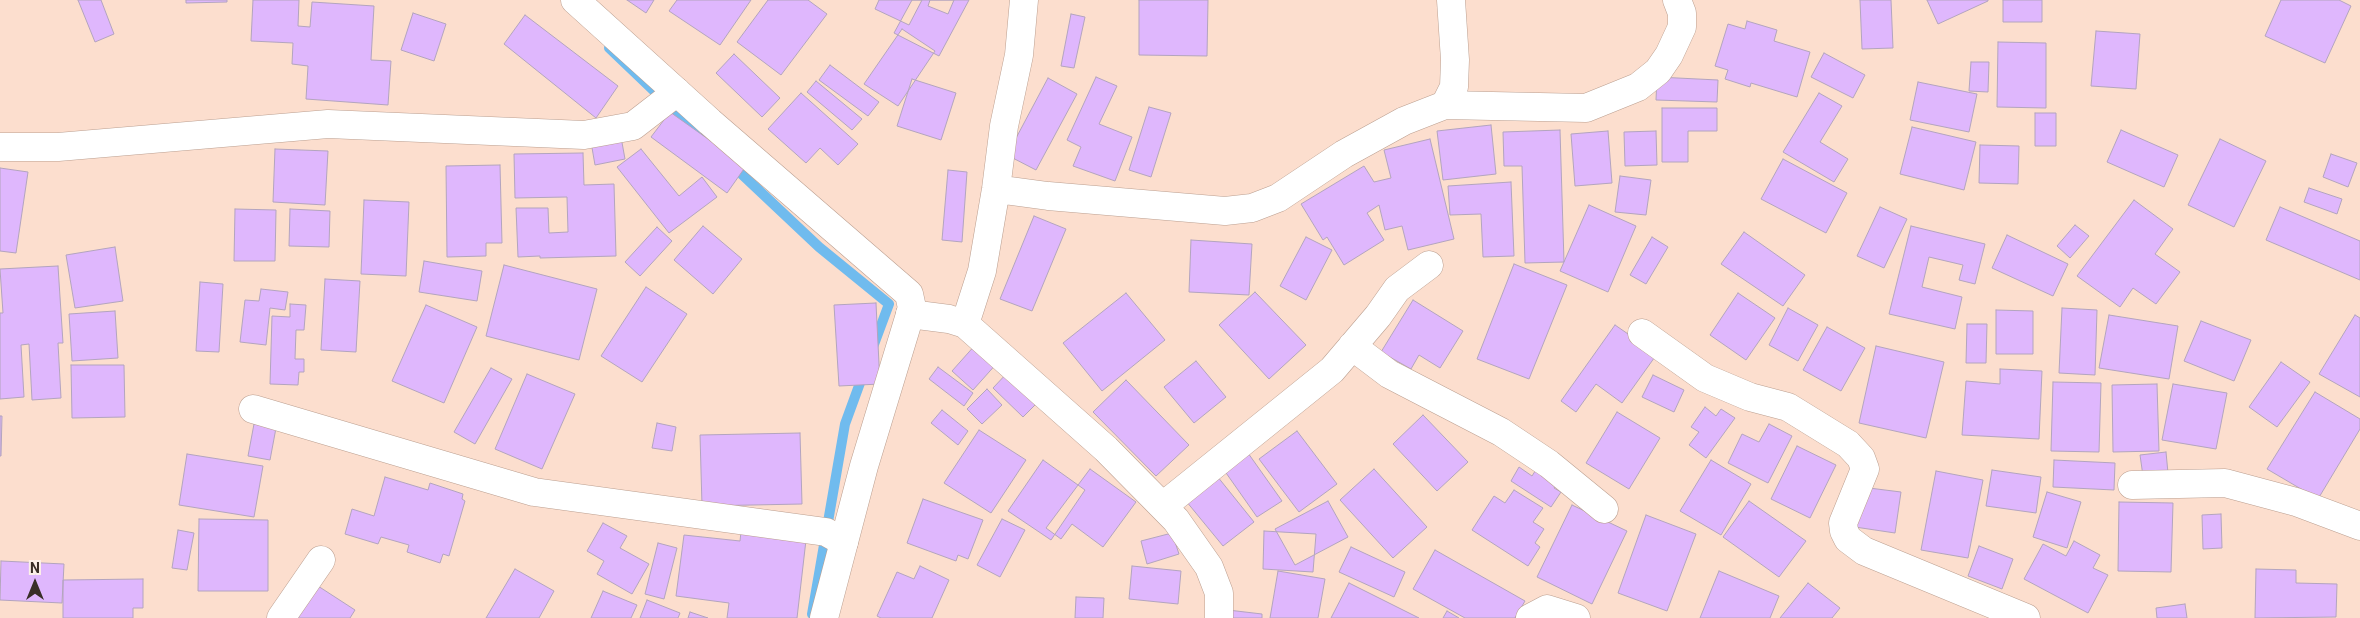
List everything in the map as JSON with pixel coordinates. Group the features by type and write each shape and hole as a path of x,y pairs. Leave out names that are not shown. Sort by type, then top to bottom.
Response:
{"street":[{"path":"575,0 677,92 906,290 910,299 910,314 864,466 824,618"},
{"path":"965,324 982,271 996,189 1004,126 1019,54 1024,0"},
{"path":"1445,105 1454,86 1455,60 1451,0"},
{"path":"996,189 1048,196 1225,211 1252,208 1278,198 1344,154 1404,122 1445,105 1586,108 1638,87 1658,71 1669,55 1684,24 1683,3"},
{"path":"0,148 58,146 328,124 584,135 633,126 677,92"},
{"path":"1162,506 1332,370 1378,316 1397,289 1429,265"},
{"path":"910,314 965,324 1106,449 1176,520 1209,567 1219,593 1219,618"},
{"path":"1642,334 1705,378 1750,397 1788,407 1848,444 1861,458 1865,469 1843,523 1844,532 1848,539 1864,551 2026,618"},
{"path":"1352,346 1389,374 1501,432 1548,464 1604,509"},
{"path":"253,409 534,492 826,532 844,542"},
{"path":"2132,485 2225,482 2296,502 2360,526"},
{"path":"281,618 321,560"},
{"path":"1530,618 1547,609 1552,609 1576,618"}],"building":[{"path":"78,0 101,0 114,34 95,42"},
{"path":"186,0 227,0 227,2 186,3"},
{"path":"253,0 299,0 298,26 310,27 312,2 374,6 371,60 391,61 388,105 306,99 308,66 292,64 293,43 251,41"},
{"path":"627,0 654,0 646,13"},
{"path":"677,0 751,0 720,45 669,11"},
{"path":"768,0 808,0 827,14 781,75 737,42"},
{"path":"879,0 922,0 909,25 875,9"},
{"path":"912,0 969,0 939,56 894,33"},
{"path":"930,0 954,0 948,14 928,6"},
{"path":"1139,0 1208,0 1207,56 1139,55"},
{"path":"1860,0 1891,0 1893,48 1862,49"},
{"path":"1927,0 1988,0 1988,1 1938,24"},
{"path":"2003,0 2042,0 2042,22 2003,22"},
{"path":"2281,0 2339,0 2351,6 2325,63 2265,36"},
{"path":"413,13 446,24 434,61 401,50"},
{"path":"1071,14 1085,17 1074,68 1061,66"},
{"path":"525,15 618,86 596,118 504,44"},
{"path":"1747,21 1777,30 1774,41 1810,52 1797,97 1751,83 1750,87 1725,79 1728,70 1715,66 1728,24 1745,29"},
{"path":"902,29 935,51 898,106 864,84"},
{"path":"2096,31 2140,34 2136,89 2091,86"},
{"path":"1998,42 2046,43 2046,108 1997,107"},
{"path":"1824,53 1865,75 1853,98 1811,77"},
{"path":"734,54 780,98 762,117 716,73"},
{"path":"1971,62 1989,62 1988,92 1969,91"},
{"path":"830,65 879,102 868,116 819,80"},
{"path":"1096,77 1117,86 1099,124 1132,137 1115,181 1073,166 1081,147 1067,140"},
{"path":"1657,77 1718,80 1717,102 1656,100"},
{"path":"1048,78 1077,94 1036,170 1007,155"},
{"path":"912,79 956,93 941,140 897,126"},
{"path":"816,81 862,119 852,130 807,92"},
{"path":"1918,82 1977,94 1969,132 1910,120"},
{"path":"801,93 858,144 838,165 820,148 806,163 768,129"},
{"path":"1819,93 1842,106 1820,142 1848,159 1834,182 1783,152"},
{"path":"1149,107 1171,113 1151,177 1129,170"},
{"path":"1662,108 1717,108 1717,131 1688,131 1688,162 1662,162"},
{"path":"670,112 746,166 727,193 651,137"},
{"path":"2035,113 2056,113 2056,146 2035,146"},
{"path":"1491,125 1496,174 1443,180 1437,131"},
{"path":"1912,127 1976,142 1964,190 1900,174"},
{"path":"1560,130 1564,262 1525,263 1522,166 1504,166 1503,132"},
{"path":"2121,130 2178,155 2164,187 2107,162"},
{"path":"1608,131 1612,183 1575,186 1571,134"},
{"path":"1656,131 1657,165 1625,166 1624,132"},
{"path":"621,137 625,159 595,165 591,142"},
{"path":"1430,139 1454,239 1408,250 1402,226 1385,230 1379,205 1367,213 1384,240 1344,265 1327,237 1323,240 1301,204 1364,166 1374,182 1391,178 1384,150"},
{"path":"2220,139 2266,161 2234,227 2188,205"},
{"path":"1980,145 2019,146 2018,184 1979,183"},
{"path":"275,149 328,151 325,205 273,202"},
{"path":"641,149 679,196 702,177 717,197 669,233 617,167"},
{"path":"583,153 584,185 614,184 616,256 518,257 516,208 548,208 549,233 568,232 567,197 515,198 514,154"},
{"path":"2331,154 2357,163 2348,187 2323,177"},
{"path":"1783,159 1847,193 1826,233 1761,199"},
{"path":"500,165 502,243 486,243 486,256 447,257 446,166"},
{"path":"0,168 28,172 16,253 0,251"},
{"path":"948,170 967,172 962,242 942,240"},
{"path":"1620,176 1651,180 1646,215 1615,212"},
{"path":"1511,182 1514,256 1483,257 1481,214 1450,215 1448,186"},
{"path":"2309,188 2342,199 2337,214 2304,202"},
{"path":"364,200 409,202 406,276 361,274"},
{"path":"2134,200 2173,229 2155,254 2180,272 2156,304 2133,288 2120,307 2077,276"},
{"path":"1589,205 1636,226 1608,292 1560,271"},
{"path":"1880,207 1907,219 1884,268 1857,256"},
{"path":"2280,207 2360,241 2360,280 2266,240"},
{"path":"235,209 276,210 275,261 234,261"},
{"path":"290,209 330,211 329,247 289,246"},
{"path":"1034,216 1066,229 1032,311 1000,299"},
{"path":"2075,225 2089,236 2070,258 2057,246"},
{"path":"703,226 742,259 713,294 674,260"},
{"path":"1911,226 1985,244 1975,284 1959,280 1963,265 1929,257 1922,287 1962,297 1955,329 1889,314"},
{"path":"657,227 672,241 640,276 625,262"},
{"path":"1744,232 1805,275 1783,306 1721,264"},
{"path":"2007,235 2068,264 2053,296 1992,268"},
{"path":"1306,237 1332,250 1306,300 1280,286"},
{"path":"1652,237 1668,247 1646,284 1630,275"},
{"path":"1191,240 1252,244 1249,295 1189,292"},
{"path":"115,247 123,301 75,308 66,255"},
{"path":"424,261 482,271 477,301 419,292"},
{"path":"1514,264 1567,285 1529,379 1477,359"},
{"path":"504,265 597,289 579,360 486,336"},
{"path":"58,266 63,343 58,343 61,398 32,400 29,344 21,345 24,397 0,399 0,313 3,313 0,269"},
{"path":"325,279 360,281 356,352 321,350"},
{"path":"200,282 223,284 219,352 196,351"},
{"path":"646,287 687,314 642,382 601,356"},
{"path":"261,289 288,292 285,310 270,308 266,345 240,342 245,300 259,301"},
{"path":"1255,292 1306,345 1269,379 1219,325"},
{"path":"1126,293 1165,340 1102,391 1063,343"},
{"path":"1738,293 1775,318 1746,360 1710,335"},
{"path":"1413,300 1463,331 1440,368 1419,355 1411,369 1381,352"},
{"path":"876,303 880,384 839,386 834,305"},
{"path":"290,304 306,305 304,330 296,330 295,359 304,359 304,372 299,372 298,385 270,384 272,316 290,317"},
{"path":"426,305 477,327 444,403 392,381"},
{"path":"1788,308 1818,325 1798,361 1769,345"},
{"path":"2062,308 2097,310 2095,375 2059,373"},
{"path":"1996,310 2033,311 2033,354 1996,354"},
{"path":"115,311 118,358 72,361 69,314"},
{"path":"2109,315 2178,326 2169,379 2099,368"},
{"path":"2355,315 2360,318 2360,397 2319,374"},
{"path":"2201,321 2251,340 2234,381 2184,361"},
{"path":"1967,324 1987,324 1986,363 1966,363"},
{"path":"1615,325 1657,354 1622,403 1596,384 1576,412 1561,401"},
{"path":"1827,327 1865,348 1841,391 1803,370"},
{"path":"977,343 998,362 973,390 952,371"},
{"path":"1876,346 1944,362 1926,438 1859,423"},
{"path":"1196,361 1226,397 1194,423 1164,387"},
{"path":"2281,362 2310,382 2277,427 2249,407"},
{"path":"71,365 124,365 125,417 72,418"},
{"path":"938,367 973,393 964,406 929,379"},
{"path":"491,368 512,379 475,444 454,432"},
{"path":"2000,369 2042,371 2039,439 1962,435 1966,381 2000,384"},
{"path":"1009,371 1039,401 1023,417 993,388"},
{"path":"527,374 575,394 542,469 495,449"},
{"path":"1653,375 1684,390 1674,412 1642,397"},
{"path":"1126,380 1189,445 1156,476 1093,412"},
{"path":"2053,382 2101,383 2099,452 2051,451"},
{"path":"2157,384 2159,451 2113,452 2112,385"},
{"path":"2173,384 2227,393 2216,449 2162,440"},
{"path":"987,389 1002,405 982,424 967,409"},
{"path":"2315,392 2360,419 2360,429 2318,499 2267,469"},
{"path":"1705,407 1716,416 1721,409 1735,418 1706,458 1689,445 1699,432 1691,427"},
{"path":"942,410 968,431 958,445 931,423"},
{"path":"1617,412 1660,438 1629,489 1586,463"},
{"path":"1423,415 1468,462 1437,491 1393,444"},
{"path":"0,416 2,416 1,456 0,456"},
{"path":"657,423 676,427 672,451 652,448"},
{"path":"254,424 276,428 270,460 248,456"},
{"path":"1769,424 1792,436 1768,483 1728,463 1742,434 1759,442"},
{"path":"979,430 1026,460 991,513 944,483"},
{"path":"1297,431 1337,484 1299,512 1259,459"},
{"path":"800,433 802,504 702,506 700,435"},
{"path":"1797,446 1836,465 1810,518 1771,499"},
{"path":"2166,452 2168,473 2143,476 2140,455"},
{"path":"1248,453 1282,501 1257,517 1224,470"},
{"path":"187,454 263,466 254,517 179,505"},
{"path":"1043,460 1085,490 1051,540 1008,511"},
{"path":"1711,460 1751,484 1721,535 1680,511"},
{"path":"2054,460 2115,463 2114,490 2053,487"},
{"path":"1539,465 1560,479 1554,488 1561,492 1551,507 1511,481 1519,467 1532,476"},
{"path":"1090,469 1136,502 1103,547 1072,524 1061,539 1046,528"},
{"path":"1374,469 1427,527 1393,558 1340,500"},
{"path":"1992,470 2041,477 2036,513 1986,506"},
{"path":"1936,471 1983,480 1968,558 1921,550"},
{"path":"1217,476 1254,522 1223,546 1186,501"},
{"path":"385,477 428,490 430,483 463,494 462,499 465,501 449,556 443,554 440,563 407,552 409,545 381,537 378,544 345,534 352,509 374,516"},
{"path":"1861,487 1901,492 1895,533 1855,527"},
{"path":"1514,490 1543,508 1533,522 1544,529 1535,543 1540,547 1528,566 1472,530 1494,496 1505,503"},
{"path":"2047,492 2081,502 2067,548 2033,537"},
{"path":"923,499 983,520 968,559 958,555 956,561 907,543"},
{"path":"1328,501 1348,537 1295,565 1275,529"},
{"path":"1749,501 1806,541 1779,577 1723,537"},
{"path":"2119,502 2173,503 2171,572 2118,571"},
{"path":"1572,505 1627,531 1592,604 1537,577"},
{"path":"2221,514 2222,548 2203,549 2202,515"},
{"path":"1646,515 1696,534 1667,611 1618,593"},
{"path":"199,519 268,520 268,591 198,591"},
{"path":"1002,519 1025,530 1000,577 977,565"},
{"path":"603,523 627,536 620,548 649,564 632,594 597,574 604,561 587,551"},
{"path":"178,530 194,533 187,570 172,568"},
{"path":"1264,531 1316,534 1313,572 1263,569"},
{"path":"741,532 806,540 797,618 727,618 729,603 676,596 684,535 740,541"},
{"path":"1172,533 1179,554 1147,564 1141,541"},
{"path":"2074,541 2100,555 2093,568 2108,575 2088,613 2024,579 2043,544 2066,556"},
{"path":"658,543 677,548 664,599 645,594"},
{"path":"1979,546 2013,559 2002,589 1968,576"},
{"path":"1351,547 1405,572 1394,597 1339,572"},
{"path":"1435,550 1525,601 1515,618 1465,618 1413,589"},
{"path":"1,561 64,564 62,603 0,600"},
{"path":"920,566 949,580 932,618 881,618 877,616 897,572 914,579"},
{"path":"1132,566 1181,571 1178,604 1129,599"},
{"path":"515,569 554,591 539,618 486,618"},
{"path":"2256,569 2296,570 2296,583 2337,584 2336,617 2255,618"},
{"path":"1278,571 1325,579 1318,618 1270,618"},
{"path":"1719,571 1779,596 1770,618 1700,618"},
{"path":"143,579 143,608 133,608 133,618 63,618 63,580"},
{"path":"1349,583 1419,618 1331,618"},
{"path":"1808,583 1840,608 1832,618 1780,618"},
{"path":"318,586 355,610 350,618 296,618"},
{"path":"603,591 637,605 631,618 591,618"},
{"path":"1076,597 1104,598 1103,618 1075,618"},
{"path":"647,600 680,613 678,618 640,618"},
{"path":"2185,604 2187,618 2157,618 2156,608"},
{"path":"1228,610 1262,614 1262,618 1227,618"},
{"path":"1447,611 1459,618 1443,618"},
{"path":"690,612 708,618 688,618"}],"waterway":[{"path":"609,48 701,136"},
{"path":"732,165 819,247 889,304 873,347"},
{"path":"812,614 845,424 864,372"}]}
